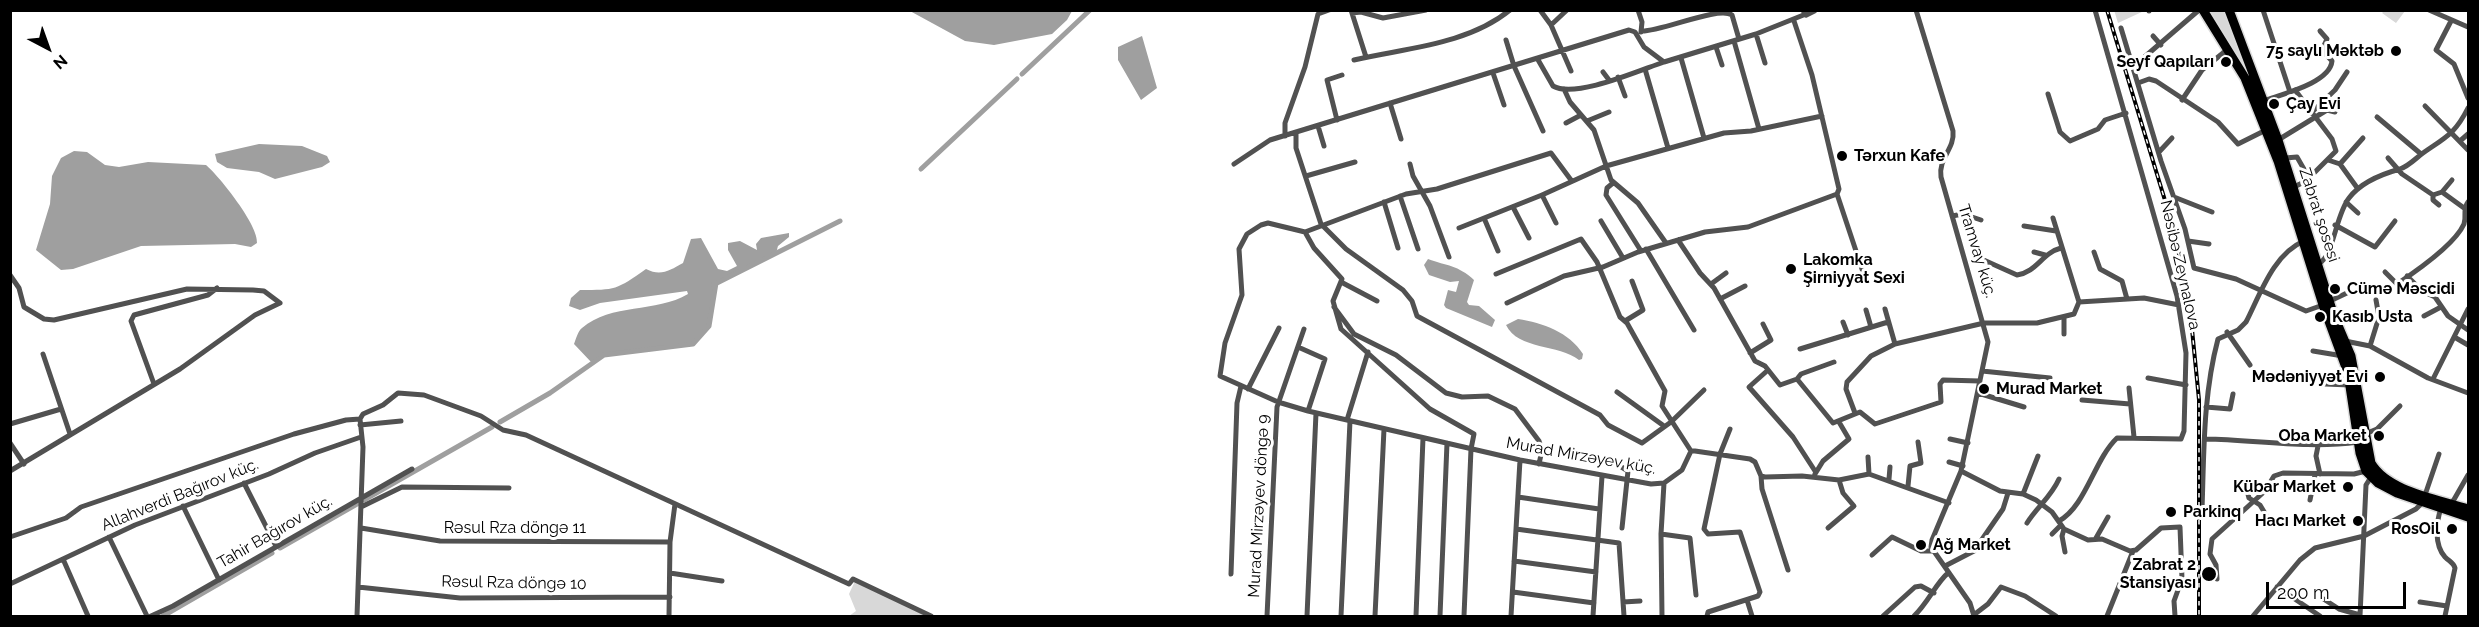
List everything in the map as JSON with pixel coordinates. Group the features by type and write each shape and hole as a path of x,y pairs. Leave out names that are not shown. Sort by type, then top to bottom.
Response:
{"main road":[{"path":"2201,10 2228,49 2260,103"},
{"name":"Zabrat şosesi","path":"2229,10 2254,81 2266,130 2304,241 2315,265"},
{"name":"Zabrat şosesi","path":"2260,103 2278,140 2294,187 2343,356 2368,474 2397,493 2452,503 2469,509"},
{"name":"Zabrat şosesi","path":"2326,303 2345,341 2355,371 2362,438 2377,472 2441,508 2469,517"}],"street":[{"path":"1285,136 1285,123 1305,67 1318,14 1329,10"},
{"path":"1365,57 1351,12 1362,12 1383,18 1425,10"},
{"path":"1540,10 1551,25 1571,70"},
{"path":"1551,25 1567,10"},
{"path":"1638,10 1640,33 1644,46 1664,62"},
{"path":"1537,58 1553,86 1564,89 1590,87 1794,21 1805,12 1814,10"},
{"name":"Tramvay küç.","path":"1916,10 1953,131 1953,143 1940,168 1988,342 1962,469 1932,540 1932,552"},
{"name":"Nəsibə Zeynalova","path":"2095,10 2179,305 2186,353 2182,438 2117,438 2108,449"},
{"path":"2134,66 2201,10"},
{"path":"2263,10 2293,91 2314,115 2335,146 2334,154 2309,178 2294,187"},
{"path":"2429,10 2469,27"},
{"path":"1354,60 1425,46 1474,30 1508,11"},
{"path":"1234,164 1263,144 1285,136 1561,50 1629,30 1640,33 1707,14 1728,12 1732,15 1736,40 1759,129"},
{"path":"1794,21 1812,75 1839,189 1837,194 1865,278"},
{"path":"2451,21 2436,50 2452,60 2469,98"},
{"path":"2121,28 2195,270 2229,277 2306,311 2349,292"},
{"path":"2260,103 2315,82 2333,64 2322,50 2327,39 2320,31"},
{"path":"1756,34 1765,63"},
{"path":"2153,36 2161,45"},
{"path":"1506,40 1514,66 1543,131"},
{"path":"1716,46 1722,65"},
{"path":"2182,100 2202,69 2228,49"},
{"path":"1680,57 1704,138"},
{"path":"1645,69 1668,148"},
{"path":"1603,72 1609,80"},
{"path":"2314,115 2347,72"},
{"path":"1493,73 1504,105"},
{"path":"1337,120 1327,80 1342,75"},
{"path":"1618,77 1625,96"},
{"path":"2138,83 2152,79 2218,122 2238,144 2266,130"},
{"path":"1564,89 1594,130 1613,183 1638,203 1666,243"},
{"path":"2048,94 2060,132 2070,141 2098,129 2105,120 2126,113"},
{"path":"1390,103 1401,140"},
{"path":"2425,106 2469,150"},
{"path":"2315,265 2329,256 2335,225 2346,202 2358,189 2387,171 2398,169 2452,134 2469,108"},
{"path":"2278,140 2314,115 2327,110 2335,112"},
{"path":"1587,121 1609,112"},
{"path":"1566,123 1581,115"},
{"path":"1459,228 1542,195 1606,166 1704,138 1821,116"},
{"path":"2377,117 2421,154"},
{"path":"1318,126 1324,146"},
{"path":"1296,133 1296,148 1321,224 1346,249 1403,290 1412,301 1417,316 1600,415 1608,425 1642,443 1671,422 1704,390"},
{"path":"2460,141 2469,134"},
{"path":"2159,152 2172,138"},
{"path":"2340,164 2363,138"},
{"path":"1464,616 1471,449 1475,437 1471,432 1430,409 1341,329 1333,297 1341,282 1341,277 1314,248 1305,232 1321,224 1400,196 1437,189 1551,153 1571,180"},
{"path":"2285,158 2297,157 2309,178"},
{"path":"2388,158 2398,169 2433,195 2433,200 2439,205"},
{"path":"2328,160 2340,164 2358,189"},
{"path":"1306,176 1355,162"},
{"path":"1410,164 1449,257"},
{"path":"2433,195 2442,192 2452,180"},
{"path":"1613,183 1607,188 1606,195 1694,330"},
{"path":"2385,272 2397,284 2432,259 2466,224 2463,208 2442,192"},
{"path":"1507,303 1564,276 1599,268 1643,250 1705,232 1748,227 1837,194"},
{"path":"1542,195 1556,223"},
{"path":"1400,196 1418,249"},
{"path":"2174,197 2212,212"},
{"path":"1384,202 1398,248"},
{"path":"2346,202 2358,213"},
{"path":"2463,208 2469,202"},
{"path":"1512,207 1529,238"},
{"path":"1952,216 1963,214 1981,220"},
{"path":"1484,218 1498,250"},
{"path":"1855,413 1846,389 1847,382 1871,356 1895,344 1984,323 2037,324 2076,312 2079,302 2053,218"},
{"path":"1601,221 1623,258"},
{"path":"2335,225 2375,247 2395,222"},
{"name":"Murad Mirzəyev küç.","path":"1305,232 1268,223 1253,229 1244,238 1237,258 1241,304 1225,343 1220,376 1278,402 1308,411 1447,444 1602,476 1664,483 1682,470 1691,451"},
{"path":"2025,226 2056,231"},
{"path":"1496,274 1580,238 1599,268 1620,317 1625,321 1665,391 1661,404 1691,451 1750,459 1755,462 1788,570"},
{"path":"1678,240 1694,265 1711,284 1750,353 1780,385 1797,379 1801,374 1834,362"},
{"path":"2188,241 2209,244"},
{"path":"2238,514 2202,510 2206,407 2212,363 2218,339 2227,332 2238,330 2246,322 2281,259 2293,246 2304,241"},
{"path":"1977,256 2017,275 2032,270 2045,255 2061,248"},
{"path":"2034,252 2045,255"},
{"path":"2094,252 2100,269 2122,281 2127,299"},
{"path":"1711,284 1726,273"},
{"path":"10,275 19,288 24,307 44,319 73,316 166,293 217,288 264,291 280,303 255,315 154,384 10,471"},
{"path":"2407,276 2422,291 2435,297 2441,307 2461,326 2469,330"},
{"path":"1625,321 1643,310 1632,281"},
{"path":"1341,282 1377,301"},
{"path":"1720,299 1745,286"},
{"path":"154,384 132,321 134,315 208,295 217,288"},
{"path":"2079,302 2144,298 2179,305"},
{"path":"2370,346 2379,317 2376,300"},
{"path":"1334,307 1354,334 1396,355 1446,393 1462,397 1488,396 1515,409 1539,441 1542,450 1539,464"},
{"path":"2424,316 2441,307"},
{"path":"1885,309 1895,344"},
{"path":"2433,380 2469,309"},
{"path":"1866,310 1871,327"},
{"path":"2064,317 2064,334"},
{"path":"1843,322 1848,335"},
{"path":"1800,349 1888,322"},
{"path":"1750,353 1771,340 1763,324"},
{"path":"1248,389 1279,328"},
{"name":"Murad Mirzəyev döngə 9","path":"1267,616 1278,402 1304,329"},
{"path":"2227,332 2250,365"},
{"path":"2456,338 2469,345"},
{"path":"2345,341 2370,346 2433,380 2469,393"},
{"path":"1298,347 1325,359 1308,411"},
{"path":"2313,351 2343,356"},
{"path":"1341,616 1349,421 1368,352"},
{"path":"43,354 70,434"},
{"path":"1768,370 1749,387 1793,437 1815,474"},
{"path":"1982,371 2050,378"},
{"path":"2148,378 2186,385"},
{"path":"1797,379 1831,422 1839,422 1855,413 1863,413 1875,424 1941,402 1941,381 1980,381"},
{"path":"2325,384 2350,385"},
{"path":"1231,574 1237,403 1241,386"},
{"path":"2128,388 2134,437"},
{"path":"1617,392 1664,426"},
{"path":"357,616 361,528 360,422 363,414 383,405 398,393 424,395 481,416 503,430 526,435 849,584 853,579 869,585 931,616"},
{"path":"1978,393 2024,407"},
{"path":"2206,407 2230,409 2233,394"},
{"path":"2082,400 2130,404"},
{"path":"2206,439 2318,446 2362,438 2377,429 2400,406"},
{"path":"10,424 61,409"},
{"path":"1307,616 1316,413"},
{"path":"10,537 66,518 81,507 294,434 346,420 401,421"},
{"path":"1815,474 1823,461 1849,439 1839,422"},
{"path":"1376,616 1384,429"},
{"path":"1707,616 1708,612 1758,596 1760,592 1742,534 1738,530 1708,534 1704,529 1720,454 1730,429"},
{"name":"Allahverdi Bağırov küç.","path":"10,584 109,537 183,506 315,453 361,438"},
{"path":"1416,616 1423,438"},
{"path":"1950,439 1968,443"},
{"path":"1908,486 1910,466 1921,463 1918,442"},
{"path":"10,443 24,464"},
{"path":"1440,616 1447,444"},
{"path":"2052,534 2062,525 2073,509 2108,449 2100,445"},
{"path":"2310,500 2317,474 2318,446"},
{"path":"2253,616 2300,560 2315,548 2364,536 2416,509 2424,498 2439,454"},
{"path":"2023,494 2038,456"},
{"path":"1868,457 1869,474"},
{"path":"1511,616 1520,460"},
{"path":"1610,460 1626,468 1622,528"},
{"path":"1949,462 2008,493 2023,494 2041,503 2062,525 2088,540 2096,538 2133,551"},
{"path":"1889,479 1890,467"},
{"name":"Tahir Bağırov küç.","path":"149,616 219,580 412,469"},
{"path":"1761,476 1815,474 1839,480 1869,474 1889,479 1949,503"},
{"path":"2217,579 2211,543 2277,474 2368,474 2360,616 2340,609 2322,598"},
{"path":"2452,503 2469,475"},
{"path":"1593,616 1602,476"},
{"path":"2026,523 2050,495 2059,479"},
{"path":"1828,528 1854,506 1843,493 1839,480"},
{"path":"244,483 276,546"},
{"path":"1662,616 1661,534 1664,483"},
{"path":"2245,483 2247,493 2253,501 2260,505 2266,515"},
{"path":"361,507 402,487 509,488"},
{"path":"1945,566 1974,551 2003,509 2008,493"},
{"path":"1518,497 1599,508"},
{"path":"669,616 670,542 675,504"},
{"path":"183,506 219,580"},
{"path":"2441,508 2437,522 2438,540 2444,556 2455,566 2445,616"},
{"path":"2096,538 2108,517"},
{"path":"2062,525 2065,552"},
{"path":"2107,616 2133,551 2156,530 2180,527 2182,579 2175,597 2175,616"},
{"name":"Rəsul Rza döngə 11","path":"361,528 440,541 670,542"},
{"path":"1516,530 1619,543 1624,616"},
{"path":"1661,534 1690,538 1696,595"},
{"path":"109,537 149,616"},
{"path":"1872,555 1892,537 1921,551 1932,552 1945,566 1970,603 1974,615 1988,604 2001,587 2025,596 2056,616"},
{"path":"63,559 88,616"},
{"path":"1514,561 1596,572"},
{"path":"670,573 722,581"},
{"path":"1914,616 1948,573"},
{"path":"1883,616 1918,585 1934,593"},
{"name":"Rəsul Rza döngə 10","path":"358,587 460,598 669,597"},
{"path":"2277,587 2320,616"},
{"path":"1513,592 1594,603"},
{"path":"1747,600 1752,616"},
{"path":"1623,602 1640,601"},
{"path":"2420,602 2447,606"}],"shaded area":[{"path":"2114,10 2144,10 2144,11 2118,23"},
{"path":"910,11 1072,11 1067,20 1052,34 994,45 965,41"},
{"path":"2209,11 2225,11 2245,68"},
{"path":"2384,11 2405,11 2396,23 2382,13"},
{"path":"1142,36 1157,88 1141,100 1118,60 1118,47"},
{"path":"259,144 302,146 327,156 330,162 322,167 275,179 259,172 227,168 217,162 215,154"},
{"path":"74,151 87,152 105,165 119,167 148,162 206,165 229,190 245,214 252,225 257,243 251,247 235,244 141,246 73,269 61,270 36,250 50,204 52,176 61,158"},
{"path":"789,233 789,237 778,246 776,253 716,283 709,326 693,344 604,355 592,363 574,344 581,329 594,320 620,311 662,304 688,294 687,291 600,303 580,310 569,306 571,298 580,290 615,287 646,269 656,272 670,270 683,263 691,239 701,238 718,269 727,271 737,266 728,250 728,243 740,241 757,250 756,244 761,238"},
{"path":"1428,259 1457,269 1474,280 1467,302 1469,305 1479,306 1495,320 1492,327 1446,308 1444,305 1448,290 1456,292 1459,281 1450,282 1429,275 1424,265"},
{"path":"1518,319 1546,326 1563,334 1577,346 1583,354 1582,359 1579,360 1561,351 1520,339 1506,325"},
{"path":"855,581 926,616 849,616 856,611 849,594"}],"waterway":[{"path":"1022,74 1090,10"},
{"path":"921,169 1017,79"},
{"path":"713,285 840,221"},
{"path":"500,422 550,393 604,355 693,344 709,326 716,283"},
{"path":"364,500 492,427"},
{"path":"280,548 357,504"},
{"path":"163,616 272,553"}],"railway":[{"path":"2107,10 2174,230 2190,309 2199,400 2199,616"}],"place":[{"name":"75 saylı Məktəb","path":"2396,51"},
{"name":"Seyf Qapıları","path":"2226,62"},
{"name":"Çay Evi","path":"2274,104"},
{"name":"Tərxun Kafe","path":"1842,156"},
{"name":"Lakomka Şirniyyat Sexi","path":"1791,269"},
{"name":"Cümə Məscidi","path":"2335,289"},
{"name":"Kasıb Usta","path":"2320,317"},
{"name":"Mədəniyyət Evi","path":"2380,377"},
{"name":"Murad Market","path":"1984,389"},
{"name":"Oba Market","path":"2379,436"},
{"name":"Kübar Market","path":"2348,487"},
{"name":"Parkinq","path":"2171,512"},
{"name":"Hacı Market","path":"2358,521"},
{"name":"RosOil","path":"2452,529"},
{"name":"Ağ Market","path":"1921,545"},
{"name":"Zabrat 2 Stansiyası","path":"2209,574"}]}
